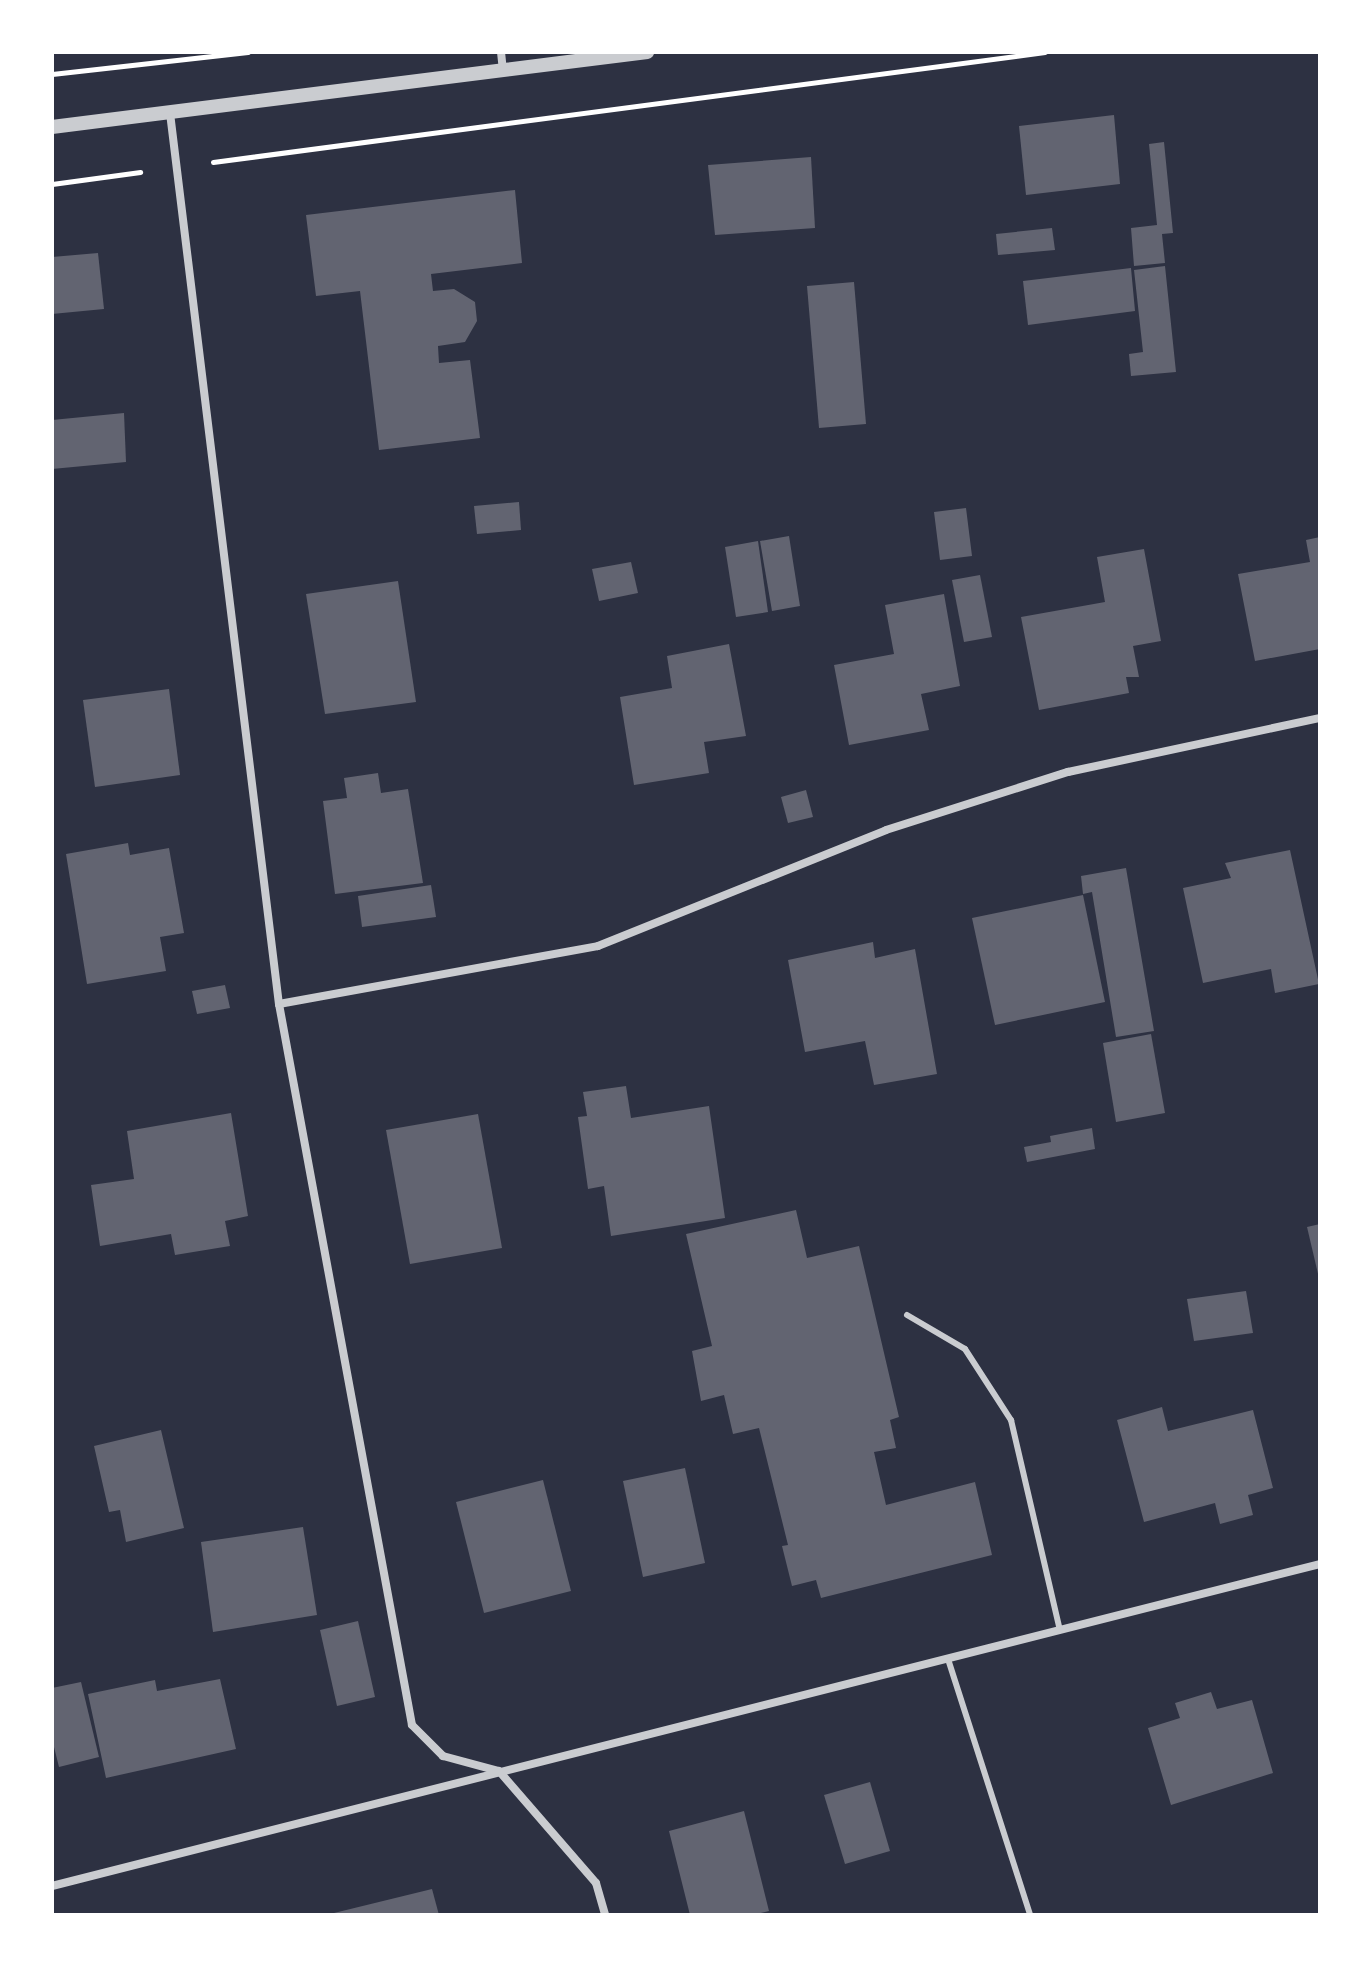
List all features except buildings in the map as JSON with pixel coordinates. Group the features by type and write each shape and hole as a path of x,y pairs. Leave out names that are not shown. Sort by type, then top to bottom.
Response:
{"street":[{"path":"501,52 503,70"},
{"path":"52,127 647,52"},
{"path":"170,113 279,1004 412,1725 443,1756 499,1771 596,1883 605,1915"},
{"path":"279,1004 598,946 886,830 931,815 1068,772 1320,718"},
{"path":"52,1886 1320,1564"}],"lane":[{"path":"907,1315 965,1349 1011,1420 1060,1630"},
{"path":"948,1659 1030,1915"}],"path":[{"path":"52,74 248,52"},
{"path":"52,184 1045,52"}]}
